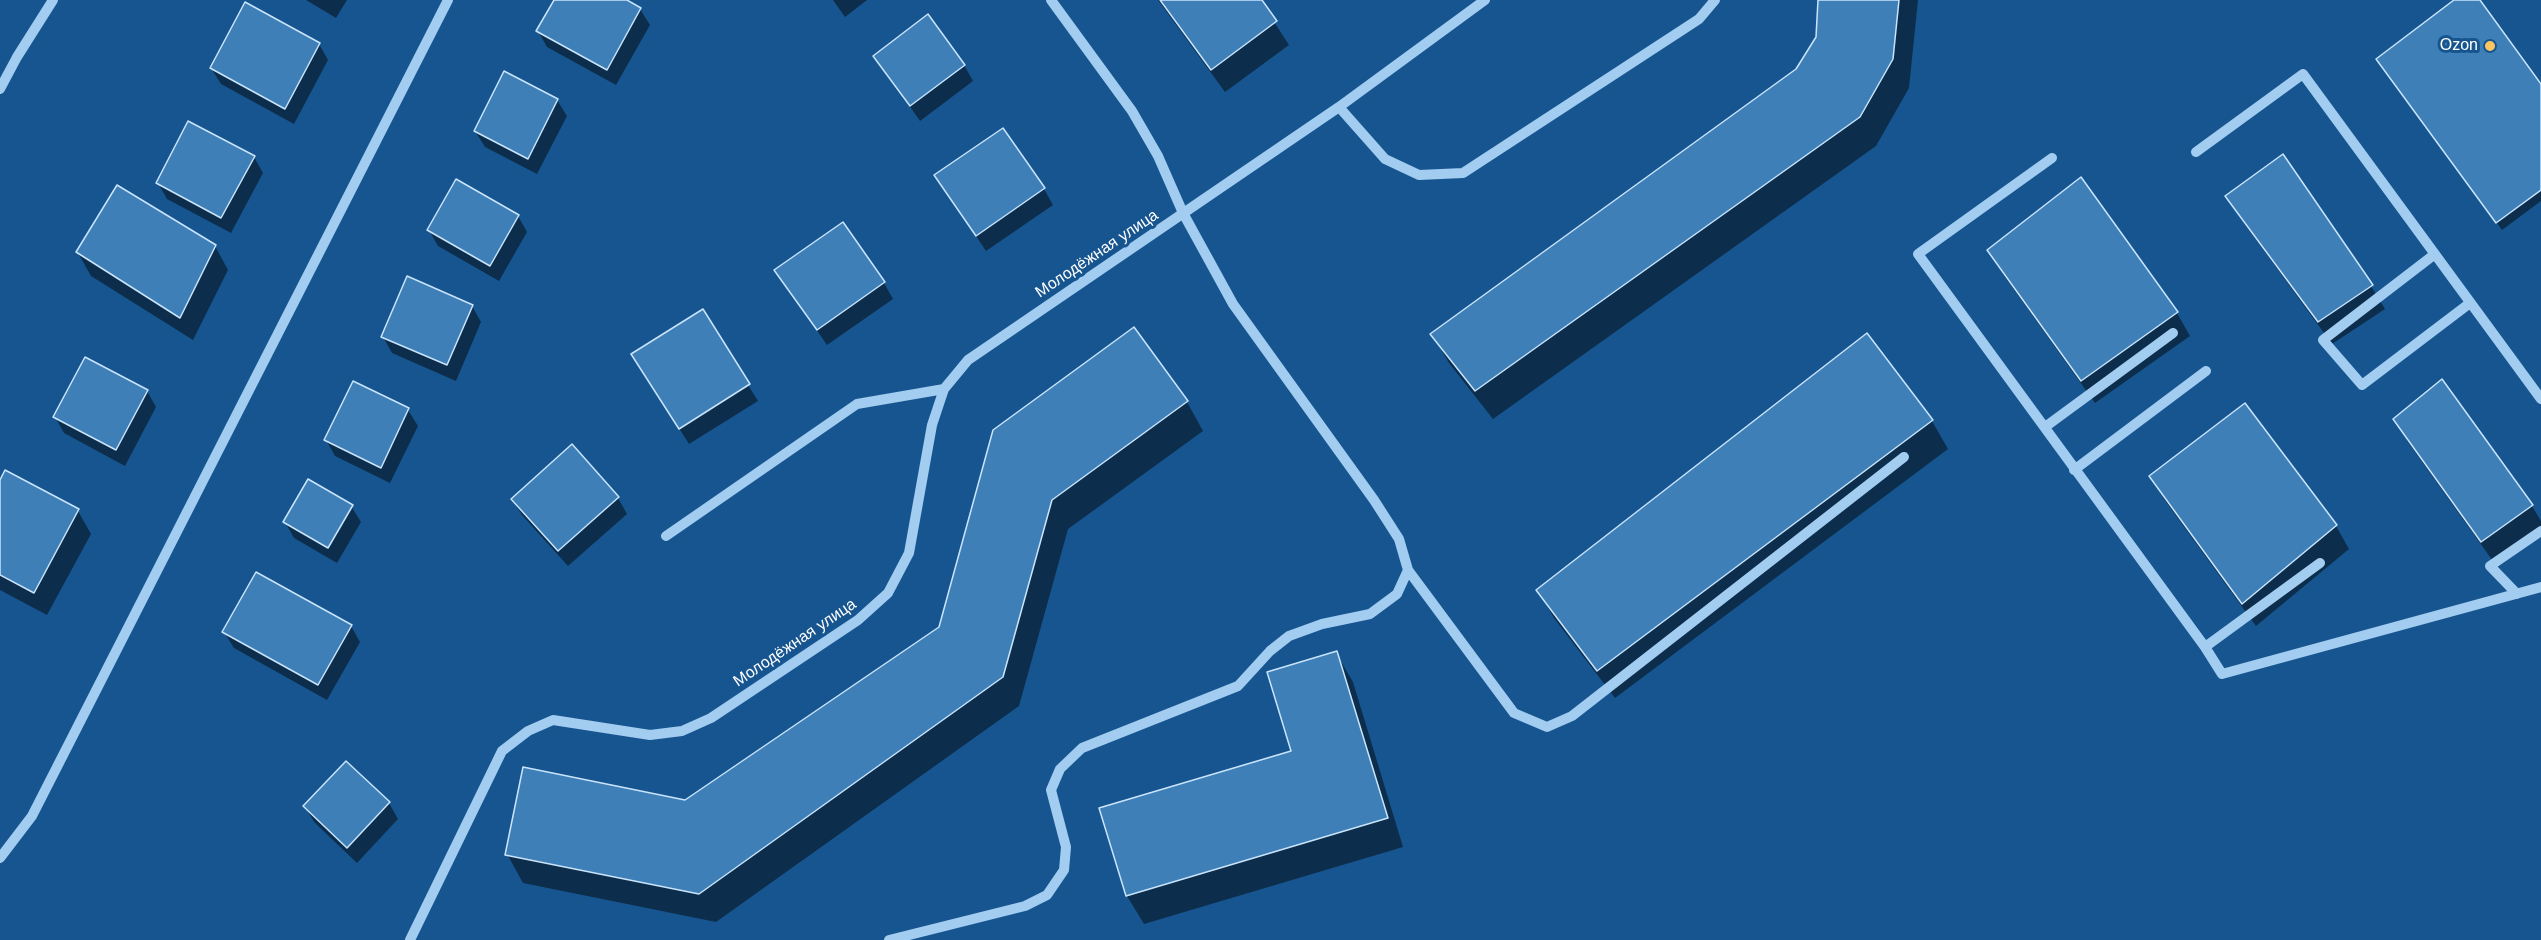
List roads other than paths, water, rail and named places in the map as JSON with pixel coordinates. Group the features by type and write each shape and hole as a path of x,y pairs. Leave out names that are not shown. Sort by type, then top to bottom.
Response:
{"street":[{"path":"0,89 53,0"},
{"path":"0,858 32,816 448,0"},
{"name":"Молодёжная улица","path":"1051,0 1131,111 1158,156 1183,213 1233,304 1374,500 1399,539 1408,570"},
{"name":"Молодёжная улица","path":"410,940 502,751 528,731 553,720 650,735 682,731 711,718 858,620 888,593 909,553 932,426 944,389 968,360 1339,107 1485,0"},
{"path":"1339,107 1385,159 1419,175 1462,173 1699,19 1715,0"},
{"path":"2196,152 2303,74 2541,399"},
{"path":"2052,158 1917,254 2205,647 2222,674 2541,587"},
{"path":"2435,254 2323,340 2362,385 2470,303"},
{"path":"2044,427 2173,333"},
{"path":"2074,470 2206,371"},
{"path":"666,536 857,404 944,389"},
{"path":"889,940 1025,906 1047,895 1064,870 1066,847 1051,790 1060,769 1082,748 1238,686 1270,651 1289,636 1322,624 1370,614 1397,594 1408,570 1514,713 1547,728 1572,716 1904,458"},
{"path":"2517,594 2490,566 2541,531"},
{"path":"2205,647 2320,563"}],"place":[{"name":"Ozon","path":"2490,46"}]}
